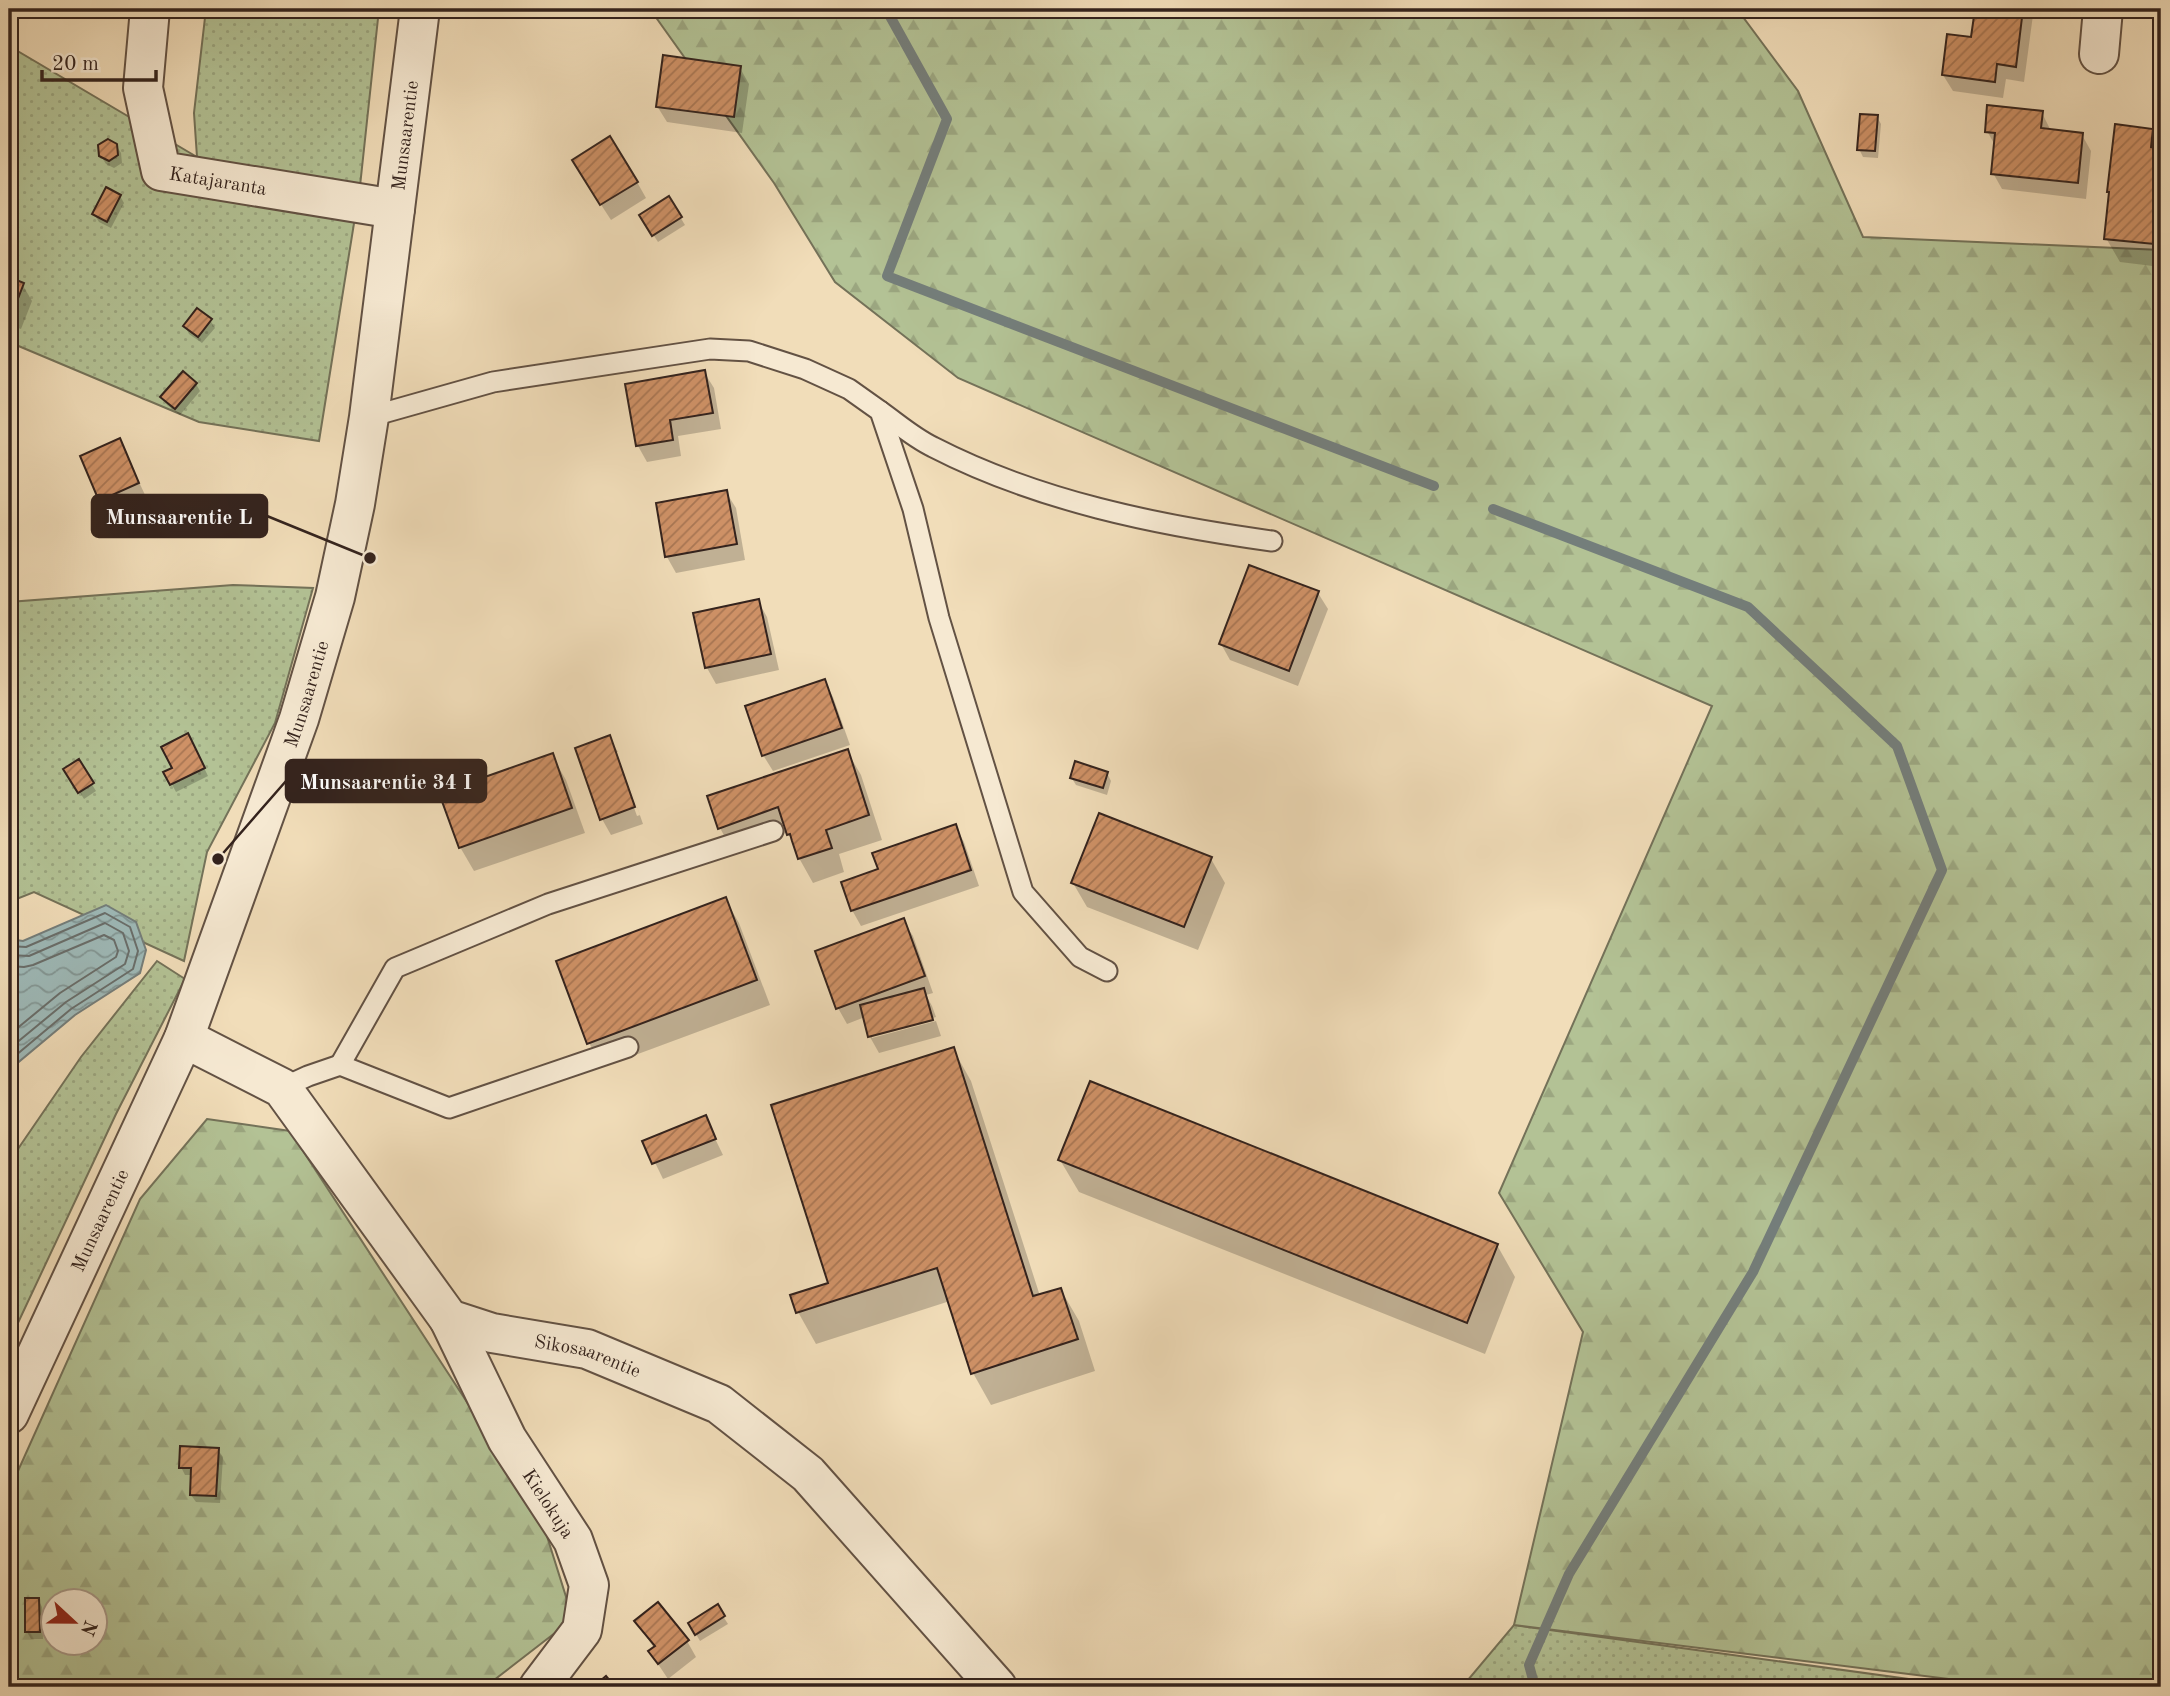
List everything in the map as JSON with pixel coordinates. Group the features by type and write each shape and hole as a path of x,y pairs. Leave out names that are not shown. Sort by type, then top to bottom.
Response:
{"street":[{"name":"Katajaranta","path":"150,9 142,88 161,171 394,209"},
{"name":"Munsaarentie","path":"9,1414 184,1038 303,707 335,597 355,504 369,417 420,9"},
{"path":"2099,54 2103,9"},
{"path":"184,1038 282,1088 449,1319"},
{"name":"Kielokuja","path":"449,1319 507,1438 573,1540 589,1585 582,1630 539,1687"},
{"name":"Sikosaarentie","path":"449,1319 492,1333 587,1349 719,1404 808,1474 996,1687"}],"lane":[{"path":"369,417 493,382 710,349 750,351 805,369 849,389 931,447 1033,490 1190,530 1272,541"},
{"path":"880,411 913,509 939,618 1023,892 1080,957 1107,971"},
{"path":"282,1088 340,1065 395,968 548,904 773,831"},
{"path":"340,1065 449,1108 628,1046"}],"green space":[{"path":"206,9 379,9 360,186 319,441 199,422 9,342 9,46 197,157 194,113"},
{"path":"650,9 1737,9 1798,91 1863,237 2161,250 2161,1687 2013,1687 1514,1625 1583,1332 1499,1193 1712,706 958,378 835,282 774,183"},
{"path":"233,585 313,588 275,723 207,852 184,961 34,892 9,902 9,602"},
{"path":"157,961 185,979 116,1114 9,1342 9,1162 81,1057"},
{"path":"207,1119 290,1131 540,1514 573,1619 485,1687 9,1687 9,1491 140,1199"},
{"path":"1514,1625 1967,1687 1462,1687"}],"water":[{"path":"106,905 136,922 146,950 140,973 75,1015 9,1070 9,939 23,941"}],"building":[{"path":"1975,9 2023,9 2016,67 1997,64 1995,82 1942,75 1947,34 1971,37"},
{"path":"663,55 741,66 734,117 656,107"},
{"path":"1987,105 2043,111 2041,128 2083,133 2078,183 1991,174 1995,133 1985,132"},
{"path":"1860,114 1878,115 1875,151 1857,150"},
{"path":"2115,124 2153,129 2151,147 2161,148 2161,198 2154,244 2104,239"},
{"path":"610,136 638,182 600,205 572,160"},
{"path":"108,139 117,144 118,155 109,161 99,156 98,145"},
{"path":"106,187 121,195 107,222 92,214"},
{"path":"669,196 682,217 652,236 639,215"},
{"path":"9,277 24,283 12,314 9,313"},
{"path":"197,308 212,319 198,337 183,326"},
{"path":"705,370 713,413 670,420 673,440 636,446 625,384"},
{"path":"183,371 197,383 175,409 160,397"},
{"path":"120,438 139,483 99,501 80,456"},
{"path":"727,490 737,544 665,557 656,503"},
{"path":"1249,565 1319,591 1289,671 1219,644"},
{"path":"759,599 771,654 705,668 693,613"},
{"path":"825,679 842,728 762,756 745,706"},
{"path":"188,733 205,768 170,785 163,772 172,768 161,747"},
{"path":"610,735 635,807 600,820 575,748"},
{"path":"848,749 869,815 826,830 832,848 798,859 778,807 718,829 707,796"},
{"path":"553,753 572,808 459,848 439,793"},
{"path":"79,759 94,783 78,793 63,769"},
{"path":"1075,761 1108,772 1103,788 1070,778"},
{"path":"1099,813 1212,857 1184,927 1071,883"},
{"path":"956,824 971,870 851,911 841,882 878,869 872,853"},
{"path":"726,897 757,980 587,1044 556,961"},
{"path":"904,918 925,976 836,1009 815,951"},
{"path":"924,988 933,1020 868,1037 860,1005"},
{"path":"954,1047 1033,1296 1061,1288 1078,1339 971,1374 937,1268 796,1313 790,1295 828,1283 771,1105"},
{"path":"1090,1081 1498,1244 1467,1323 1058,1160"},
{"path":"706,1115 716,1139 652,1164 642,1141"},
{"path":"180,1446 219,1448 216,1496 190,1495 191,1468 179,1468"},
{"path":"9,1593 12,1593 14,1615 9,1616"},
{"path":"25,1598 38,1598 38,1632 25,1632"},
{"path":"658,1602 689,1640 658,1664 648,1651 655,1646 634,1621"},
{"path":"718,1604 725,1616 695,1635 688,1623"},
{"path":"606,1676 615,1687 593,1687"}],"waterway":[{"path":"886,9 947,119 887,276 1434,486"},
{"path":"1493,509 1748,607 1897,746 1942,870 1753,1272 1569,1574 1529,1665 1535,1687"}],"place":[{"name":"Munsaarentie L","path":"370,558"},
{"name":"Munsaarentie 34 I","path":"218,859"}]}
